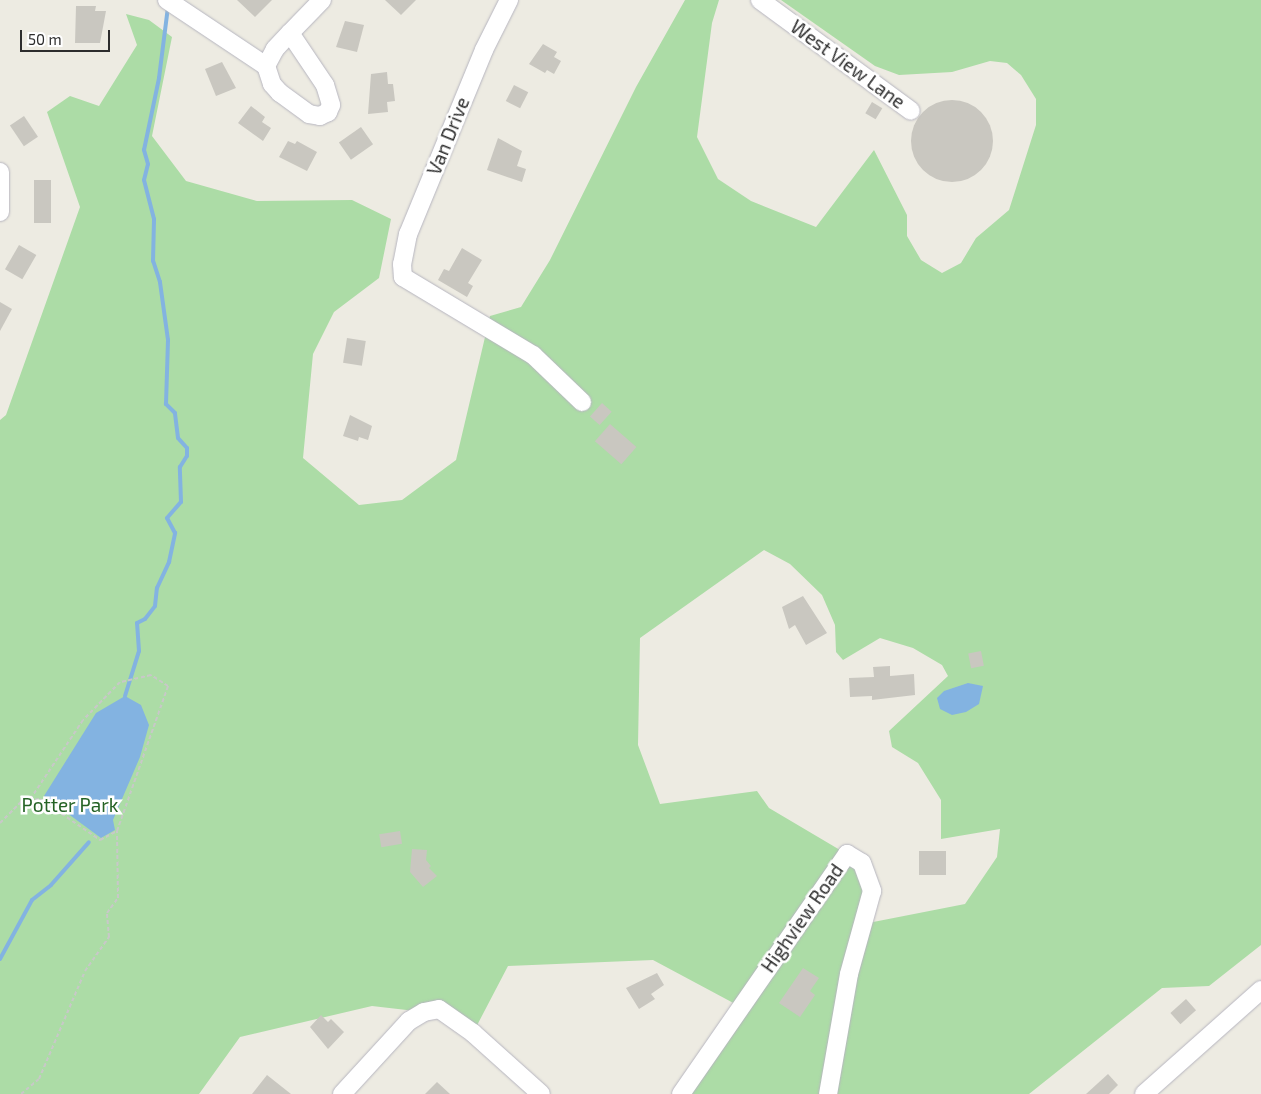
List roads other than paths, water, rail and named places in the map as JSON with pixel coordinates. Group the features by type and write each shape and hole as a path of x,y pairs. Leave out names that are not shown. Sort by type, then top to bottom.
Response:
{"street":[{"path":"167,0 266,66"},
{"path":"290,33 325,85 331,105 328,112 314,115 298,107 272,84 266,66 268,58 290,33 322,0"},
{"name":"Van Drive","path":"509,0 484,50 408,234 402,264 403,277 532,355 582,402"},
{"name":"West View Lane","path":"760,0 911,111"},
{"path":"0,172 0,212"},
{"name":"Highview Road","path":"681,1094 847,854 862,862 872,891 849,974 828,1094"},
{"path":"1144,1094 1261,990"},
{"path":"342,1094 409,1021 424,1012 439,1008 473,1033 541,1094"}],"water":[{"path":"968,683 983,686 979,704 966,712 952,715 940,709 937,698 944,691"},
{"path":"125,696 141,705 149,725 140,757 113,820 115,830 101,838 44,796 96,713"}],"waterway":[{"path":"125,696 139,651 137,623 145,619 155,606 157,588 169,562 175,533 167,518 181,502 180,467 187,456 187,448 178,438 175,413 166,404 168,340 160,282 153,261 154,219 144,180 148,164 144,150 159,78 168,7"},
{"path":"0,959 32,900 51,885 89,842"}],"park label":[{"name":"Potter Park","path":"70,805"}]}
